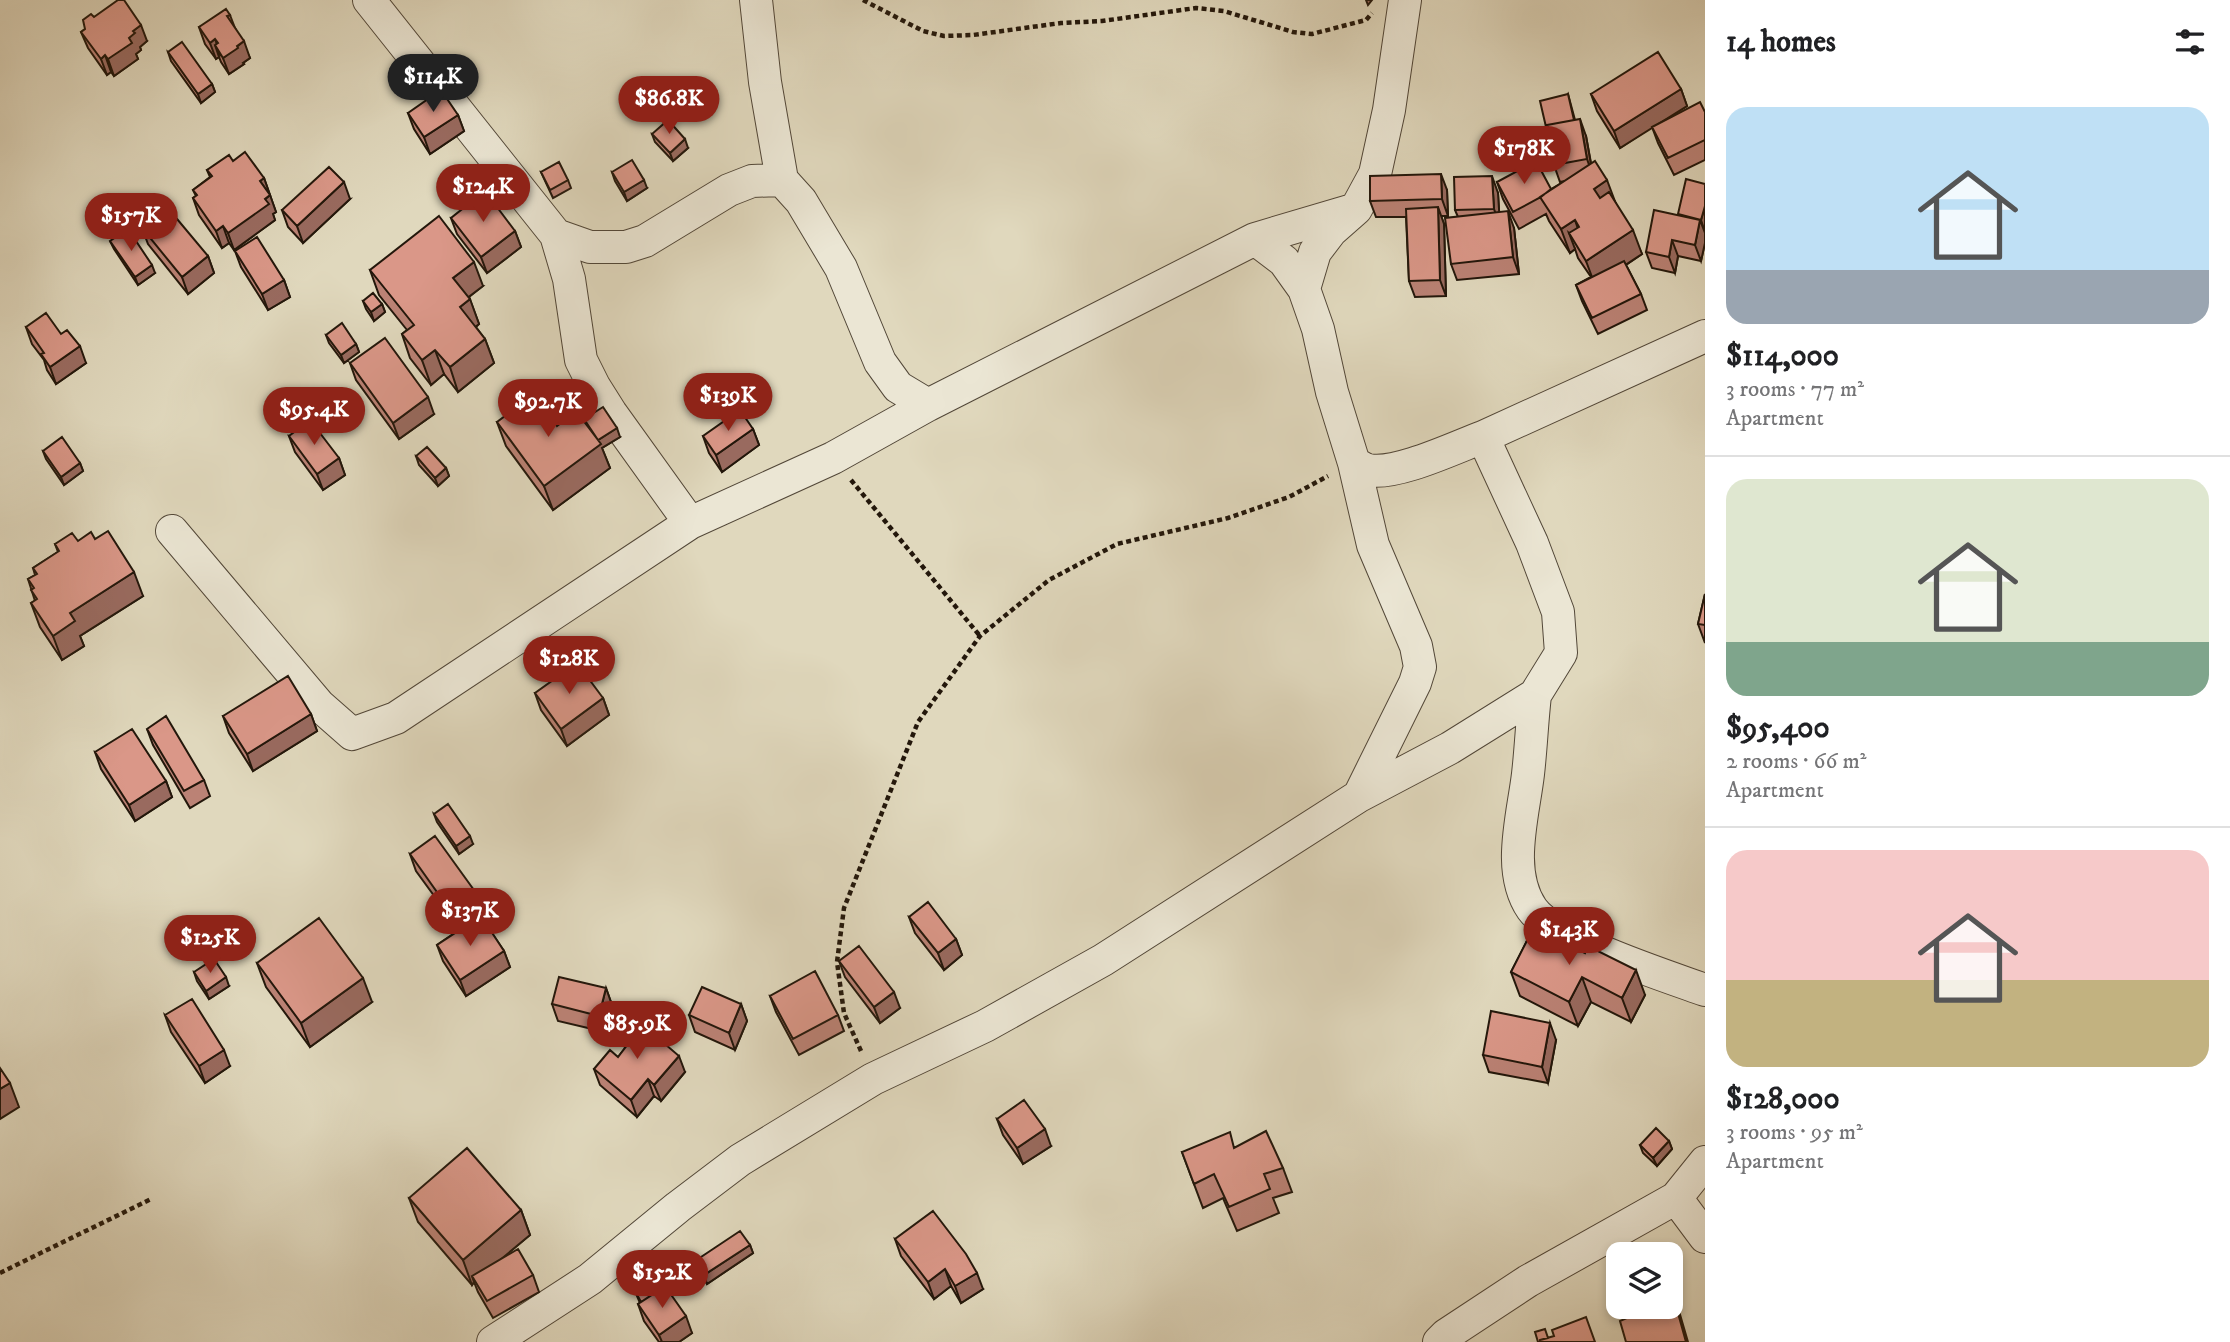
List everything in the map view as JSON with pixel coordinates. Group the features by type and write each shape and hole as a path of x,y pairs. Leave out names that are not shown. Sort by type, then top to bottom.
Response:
{"street":[{"path":"369,0 556,235 569,279 581,360 611,413 690,523"},
{"path":"756,0 765,82 782,180 801,201 841,268 880,362 898,387 928,405"},
{"path":"1304,289 1315,253 1331,231 1356,209 1375,174 1389,110 1405,0"},
{"path":"556,235 590,247 626,247 645,241 729,190 752,181 782,180"},
{"path":"172,531 319,705 352,734 396,718 690,523 833,458 928,405 1255,239 1356,209"},
{"path":"1255,239 1283,261 1304,289 1318,329 1332,393 1373,545 1416,646 1420,667 1415,683 1359,796"},
{"path":"1353,463 1368,470 1385,470 1423,461 1483,437 1705,335"},
{"path":"1483,437 1532,543 1558,612 1561,653 1535,695 1517,856 1520,885 1533,911 1556,929 1585,944 1705,990"},
{"path":"493,1342 536,1330 590,1279 740,1160 873,1079 985,1026 1091,967 1359,796 1450,748 1535,695"},
{"path":"1439,1342 1528,1282 1676,1198 1705,1162"},
{"path":"1676,1198 1705,1237"}],"path":[{"path":"863,0 923,31 944,36 973,35 1061,23 1102,22 1196,8 1224,11 1293,32 1312,34 1366,20 1374,10"},
{"path":"833,458 980,636"},
{"path":"873,1079 844,1013 837,962 844,908 918,722 980,636 1049,580 1117,544 1228,518 1289,497 1353,463"},
{"path":"0,1273 150,1199"}],"building":[{"path":"118,0 124,0 141,25 129,38 132,43 108,59 105,55 101,59 81,32 85,29 83,20 91,14 94,17"},
{"path":"226,9 230,15 227,16 244,41 223,58 215,45 218,43 215,39 210,43 199,27"},
{"path":"182,42 212,84 198,94 168,52"},
{"path":"1658,52 1681,89 1614,131 1591,94"},
{"path":"441,90 458,115 424,137 408,113"},
{"path":"1568,94 1574,120 1546,127 1540,101"},
{"path":"1700,102 1705,112 1705,140 1668,158 1652,127"},
{"path":"1580,119 1587,159 1554,165 1547,125"},
{"path":"668,120 685,139 670,153 652,134"},
{"path":"245,152 264,178 260,181 270,195 265,199 269,204 228,233 223,226 216,231 193,198 197,195 193,190 212,176 207,170 229,155 233,161"},
{"path":"632,160 644,180 624,192 612,172"},
{"path":"1536,161 1551,189 1513,212 1497,182"},
{"path":"1595,161 1607,180 1594,189 1600,198 1609,192 1633,230 1586,261 1569,233 1579,227 1575,220 1561,229 1540,197"},
{"path":"559,162 568,180 550,190 541,172"},
{"path":"329,167 344,182 297,226 282,210"},
{"path":"1441,174 1442,199 1370,201 1370,176"},
{"path":"1492,176 1494,209 1455,210 1454,177"},
{"path":"1686,179 1705,184 1705,206 1701,220 1678,214"},
{"path":"485,191 515,231 481,257 451,218"},
{"path":"167,207 208,256 182,277 142,228"},
{"path":"1438,207 1440,280 1409,281 1406,209"},
{"path":"1654,210 1700,220 1695,245 1672,240 1669,257 1646,252"},
{"path":"1508,211 1513,257 1451,264 1445,218"},
{"path":"439,216 474,262 453,278 470,299 460,307 485,339 450,367 435,350 422,360 402,334 414,325 370,270"},
{"path":"128,229 152,265 135,277 110,241"},
{"path":"257,237 284,280 262,294 235,251"},
{"path":"1624,261 1641,294 1592,318 1576,285"},
{"path":"373,293 382,304 371,312 363,301"},
{"path":"46,313 61,334 67,330 80,346 50,367 26,327"},
{"path":"342,323 356,344 341,355 326,335"},
{"path":"385,338 428,397 393,423 350,363"},
{"path":"534,394 557,426 576,411 601,444 544,486 497,422"},
{"path":"603,407 617,428 598,440 584,419"},
{"path":"740,410 753,429 716,455 703,436"},
{"path":"310,420 339,458 317,474 289,436"},
{"path":"62,437 80,463 61,477 43,451"},
{"path":"427,447 446,468 435,478 416,456"},
{"path":"108,531 134,572 70,613 75,621 53,636 31,603 37,599 28,579 37,574 33,568 59,551 55,544 72,533 78,541 91,532 95,539"},
{"path":"1705,594 1705,625 1698,624"},
{"path":"577,663 603,698 561,729 535,693"},
{"path":"288,676 311,714 247,754 223,716"},
{"path":"166,716 204,780 184,791 147,729"},
{"path":"132,729 166,781 129,805 95,752"},
{"path":"448,804 470,836 456,846 434,814"},
{"path":"435,836 479,897 454,916 410,854"},
{"path":"928,902 956,939 938,953 909,917"},
{"path":"481,916 504,951 460,980 437,945"},
{"path":"319,918 363,978 301,1023 257,963"},
{"path":"1534,927 1585,953 1588,946 1636,970 1622,998 1582,977 1569,1002 1511,972"},
{"path":"859,946 894,992 874,1007 839,961"},
{"path":"214,959 226,977 206,991 194,972"},
{"path":"815,971 838,1015 793,1039 770,996"},
{"path":"559,977 606,988 599,1016 552,1004"},
{"path":"702,987 741,1004 729,1033 689,1015"},
{"path":"192,999 224,1050 199,1066 165,1015"},
{"path":"1491,1011 1550,1023 1542,1067 1483,1055"},
{"path":"637,1020 679,1056 654,1085 648,1079 631,1100 594,1069 610,1050 618,1057 628,1044 621,1038"},
{"path":"0,1068 10,1083 0,1089"},
{"path":"1024,1100 1045,1129 1017,1148 997,1119"},
{"path":"1656,1128 1669,1141 1653,1158 1640,1145"},
{"path":"1266,1131 1283,1168 1264,1174 1270,1189 1229,1207 1214,1174 1194,1184 1182,1152 1230,1132 1234,1148"},
{"path":"467,1148 521,1210 463,1260 409,1198"},
{"path":"933,1211 977,1273 955,1286 945,1269 928,1282 895,1239"},
{"path":"740,1231 750,1245 704,1275 695,1261"},
{"path":"518,1249 533,1275 487,1301 472,1276"},
{"path":"658,1276 664,1287 641,1302 634,1289"},
{"path":"665,1286 686,1316 659,1335 638,1304"},
{"path":"1586,1317 1595,1342 1540,1342 1554,1336 1552,1330"},
{"path":"1680,1319 1686,1342 1626,1342 1620,1321"},
{"path":"1545,1329 1548,1338 1538,1342 1535,1332"}]}
